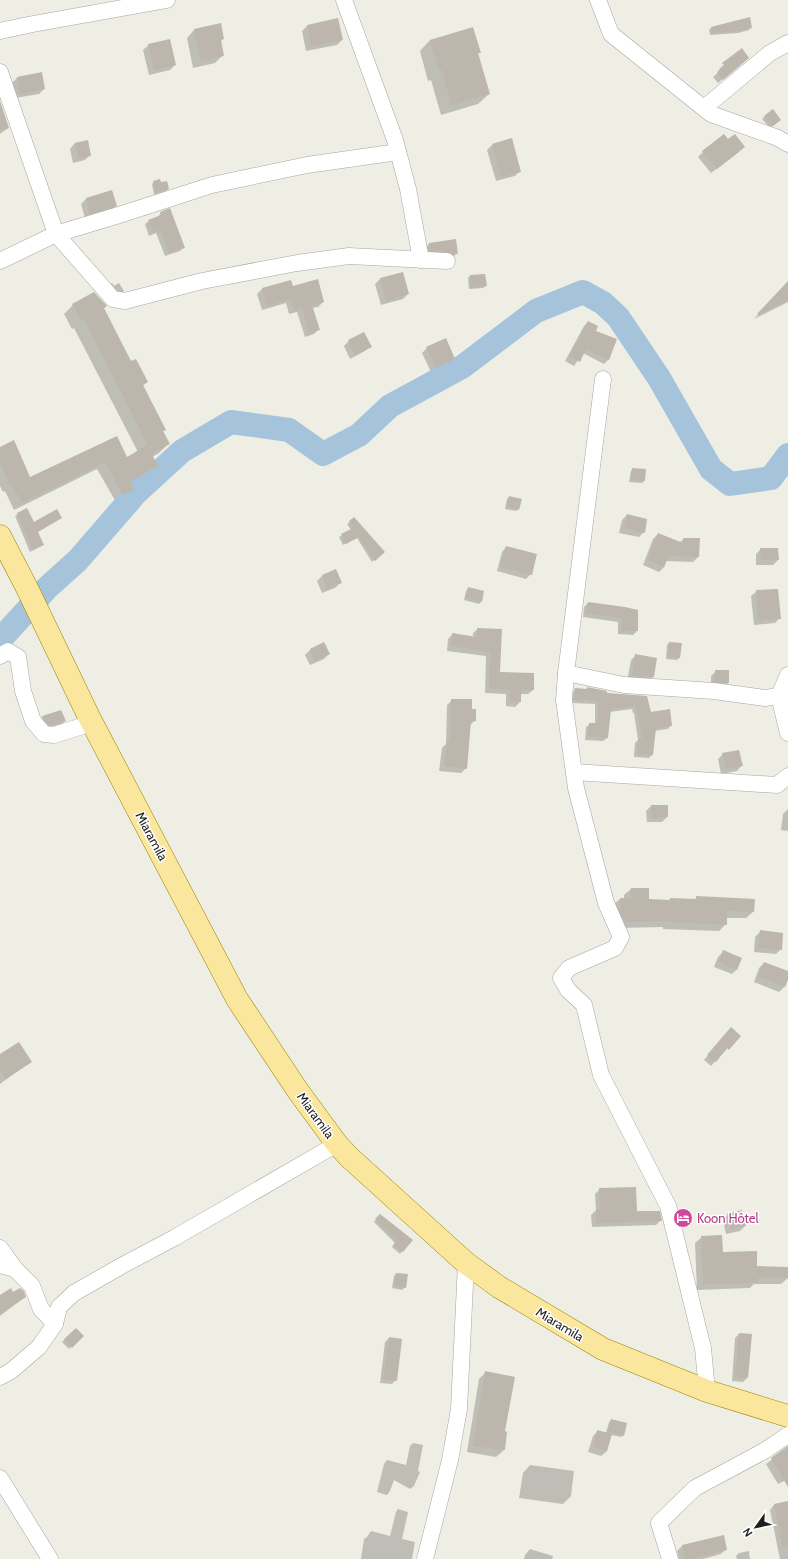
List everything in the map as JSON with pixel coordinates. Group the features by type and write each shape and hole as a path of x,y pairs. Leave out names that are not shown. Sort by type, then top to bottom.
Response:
{"main road":[{"name":"Miaramila","path":"0,536 27,588 92,724 237,999 298,1091 337,1144 368,1175 466,1263 498,1287 602,1349 707,1392 788,1416"}],"street":[{"path":"0,32 33,24 167,0"},
{"path":"344,0 398,152 408,189 421,260"},
{"path":"598,0 611,34 711,114 778,138 788,144"},
{"path":"704,108 770,53 788,43"},
{"path":"0,72 56,234 113,299 124,301 202,281 297,263 349,256 447,261"},
{"path":"0,260 56,234 119,216 212,185 307,165 398,152"},
{"path":"603,379 566,673 564,700 576,788 606,903 621,937 616,948 569,968 562,978 568,990 584,1005 601,1075 668,1206 703,1348 707,1392"},
{"path":"0,656 8,651 18,657 23,691 33,721 44,734 54,735 92,724"},
{"path":"566,673 624,685 714,691 765,698 784,695"},
{"path":"788,675 784,695 788,733"},
{"path":"574,772 777,785 788,776"},
{"path":"0,1377 11,1371 39,1347 55,1324 58,1307 74,1293 174,1238 337,1144"},
{"path":"0,1248 8,1267 32,1286 41,1309 55,1324"},
{"path":"425,1559 450,1460 459,1409 466,1263"},
{"path":"670,1559 659,1523 695,1488 764,1451 788,1435"},
{"path":"0,1478 50,1559"}],"building":[{"path":"750,17 752,28 741,31 712,33 711,27"},
{"path":"338,18 343,40 311,47 307,25"},
{"path":"221,23 224,39 221,40 224,56 201,61 194,29"},
{"path":"473,27 481,53 478,53 490,94 451,105 442,70 439,71 430,40"},
{"path":"170,39 176,65 154,70 148,44"},
{"path":"742,48 749,58 723,80 717,72 725,66 722,63"},
{"path":"42,72 45,89 20,94 17,77"},
{"path":"0,101 9,128 0,131"},
{"path":"773,109 781,120 773,126 764,116"},
{"path":"724,134 728,139 735,134 745,147 717,169 702,151"},
{"path":"512,138 521,172 501,177 492,144"},
{"path":"88,140 91,156 78,158 75,143"},
{"path":"160,179 161,182 167,181 169,189 156,193 153,181"},
{"path":"112,190 117,206 90,214 86,198"},
{"path":"170,208 185,248 169,253 160,230 153,233 148,220 161,215 160,212"},
{"path":"456,239 458,254 430,251 429,243"},
{"path":"403,272 409,294 386,301 380,278"},
{"path":"485,274 487,286 471,288 470,275"},
{"path":"318,279 324,302 312,305 320,330 309,333 302,308 294,310 291,299 266,306 262,288 291,280 293,286"},
{"path":"788,281 788,300 758,315 757,314"},
{"path":"94,292 107,306 104,308 131,361 136,359 148,382 143,385 166,430 163,431 170,444 152,453 84,319 82,321 72,304"},
{"path":"588,321 598,326 596,331 617,339 609,360 586,349 580,362 569,356"},
{"path":"364,332 372,347 355,355 348,340"},
{"path":"446,338 455,359 436,368 426,347"},
{"path":"117,436 127,457 147,445 158,466 130,482 134,490 123,495 105,462 22,503 12,485 10,486 0,462 0,447 14,440 30,477"},
{"path":"632,468 646,469 645,481 631,480"},
{"path":"509,496 522,499 519,510 506,506"},
{"path":"27,508 34,522 57,509 62,518 38,532 44,545 33,550 17,513"},
{"path":"627,514 647,519 645,533 624,528"},
{"path":"354,517 385,552 375,561 359,537 346,544 341,534 353,528 349,521"},
{"path":"658,533 683,543 683,538 700,538 699,557 669,556 664,567 647,560"},
{"path":"506,546 537,554 532,575 500,567"},
{"path":"760,548 778,548 779,560 761,560"},
{"path":"336,569 342,583 327,589 322,575"},
{"path":"468,587 484,591 482,602 465,598"},
{"path":"778,589 781,619 758,620 756,590"},
{"path":"588,602 638,610 638,631 621,631 622,618 586,613"},
{"path":"477,628 502,629 500,672 534,673 534,690 521,690 521,702 510,702 510,689 489,689 490,652 451,646 452,633 477,637"},
{"path":"324,642 330,654 315,661 310,649"},
{"path":"669,642 682,643 680,658 668,657"},
{"path":"635,654 657,658 654,677 632,676"},
{"path":"715,670 729,670 729,683 715,682"},
{"path":"587,687 607,691 607,693 647,696 651,712 670,709 672,726 656,728 653,755 637,754 638,739 642,739 635,706 611,709 608,738 588,736 589,723 598,723 598,701 574,700 575,688 587,689"},
{"path":"451,699 472,699 472,709 476,709 476,721 471,721 467,769 444,766 447,742 450,742"},
{"path":"61,710 66,721 49,725 42,716"},
{"path":"739,750 743,766 726,769 722,753"},
{"path":"651,805 668,805 668,817 651,818"},
{"path":"631,888 649,888 649,899 696,899 696,896 755,899 754,912 727,911 727,925 669,921 625,922 620,911 620,898 631,898"},
{"path":"760,930 783,933 782,950 758,948"},
{"path":"723,950 742,958 737,970 718,962"},
{"path":"764,962 788,971 788,980 785,987 758,976"},
{"path":"731,1027 741,1036 729,1050 727,1048 716,1062 707,1055"},
{"path":"19,1042 32,1062 6,1079 0,1070 0,1054"},
{"path":"636,1187 637,1211 660,1211 662,1221 596,1223 596,1209 600,1209 599,1188"},
{"path":"742,1210 746,1226 731,1230 727,1214"},
{"path":"380,1214 413,1240 403,1252 393,1245 397,1240 375,1219"},
{"path":"722,1235 723,1252 757,1251 757,1266 788,1267 788,1278 758,1278 758,1282 737,1284 703,1284 701,1236"},
{"path":"396,1273 408,1274 406,1288 394,1286"},
{"path":"11,1288 13,1292 20,1288 24,1291 26,1297 0,1314 0,1295"},
{"path":"76,1328 84,1336 72,1348 64,1339"},
{"path":"739,1333 752,1334 748,1378 735,1377"},
{"path":"389,1337 402,1339 397,1381 383,1379"},
{"path":"485,1371 515,1377 505,1431 507,1432 505,1450 473,1446"},
{"path":"611,1419 627,1423 624,1436 608,1431"},
{"path":"597,1430 612,1434 607,1451 593,1447"},
{"path":"788,1446 788,1487 771,1458"},
{"path":"788,1501 788,1546 783,1547 774,1504"},
{"path":"724,1535 727,1550 691,1559 685,1559 682,1545"}],"waterway":[{"path":"0,640 48,587 78,560 136,493 182,451 231,422 289,430 323,454 359,435 390,406 462,367 536,311 583,292 603,303 618,317 659,378 711,469 730,484 771,478 788,455"}],"place":[{"name":"Koon Hôtel","path":"683,1218"}]}
